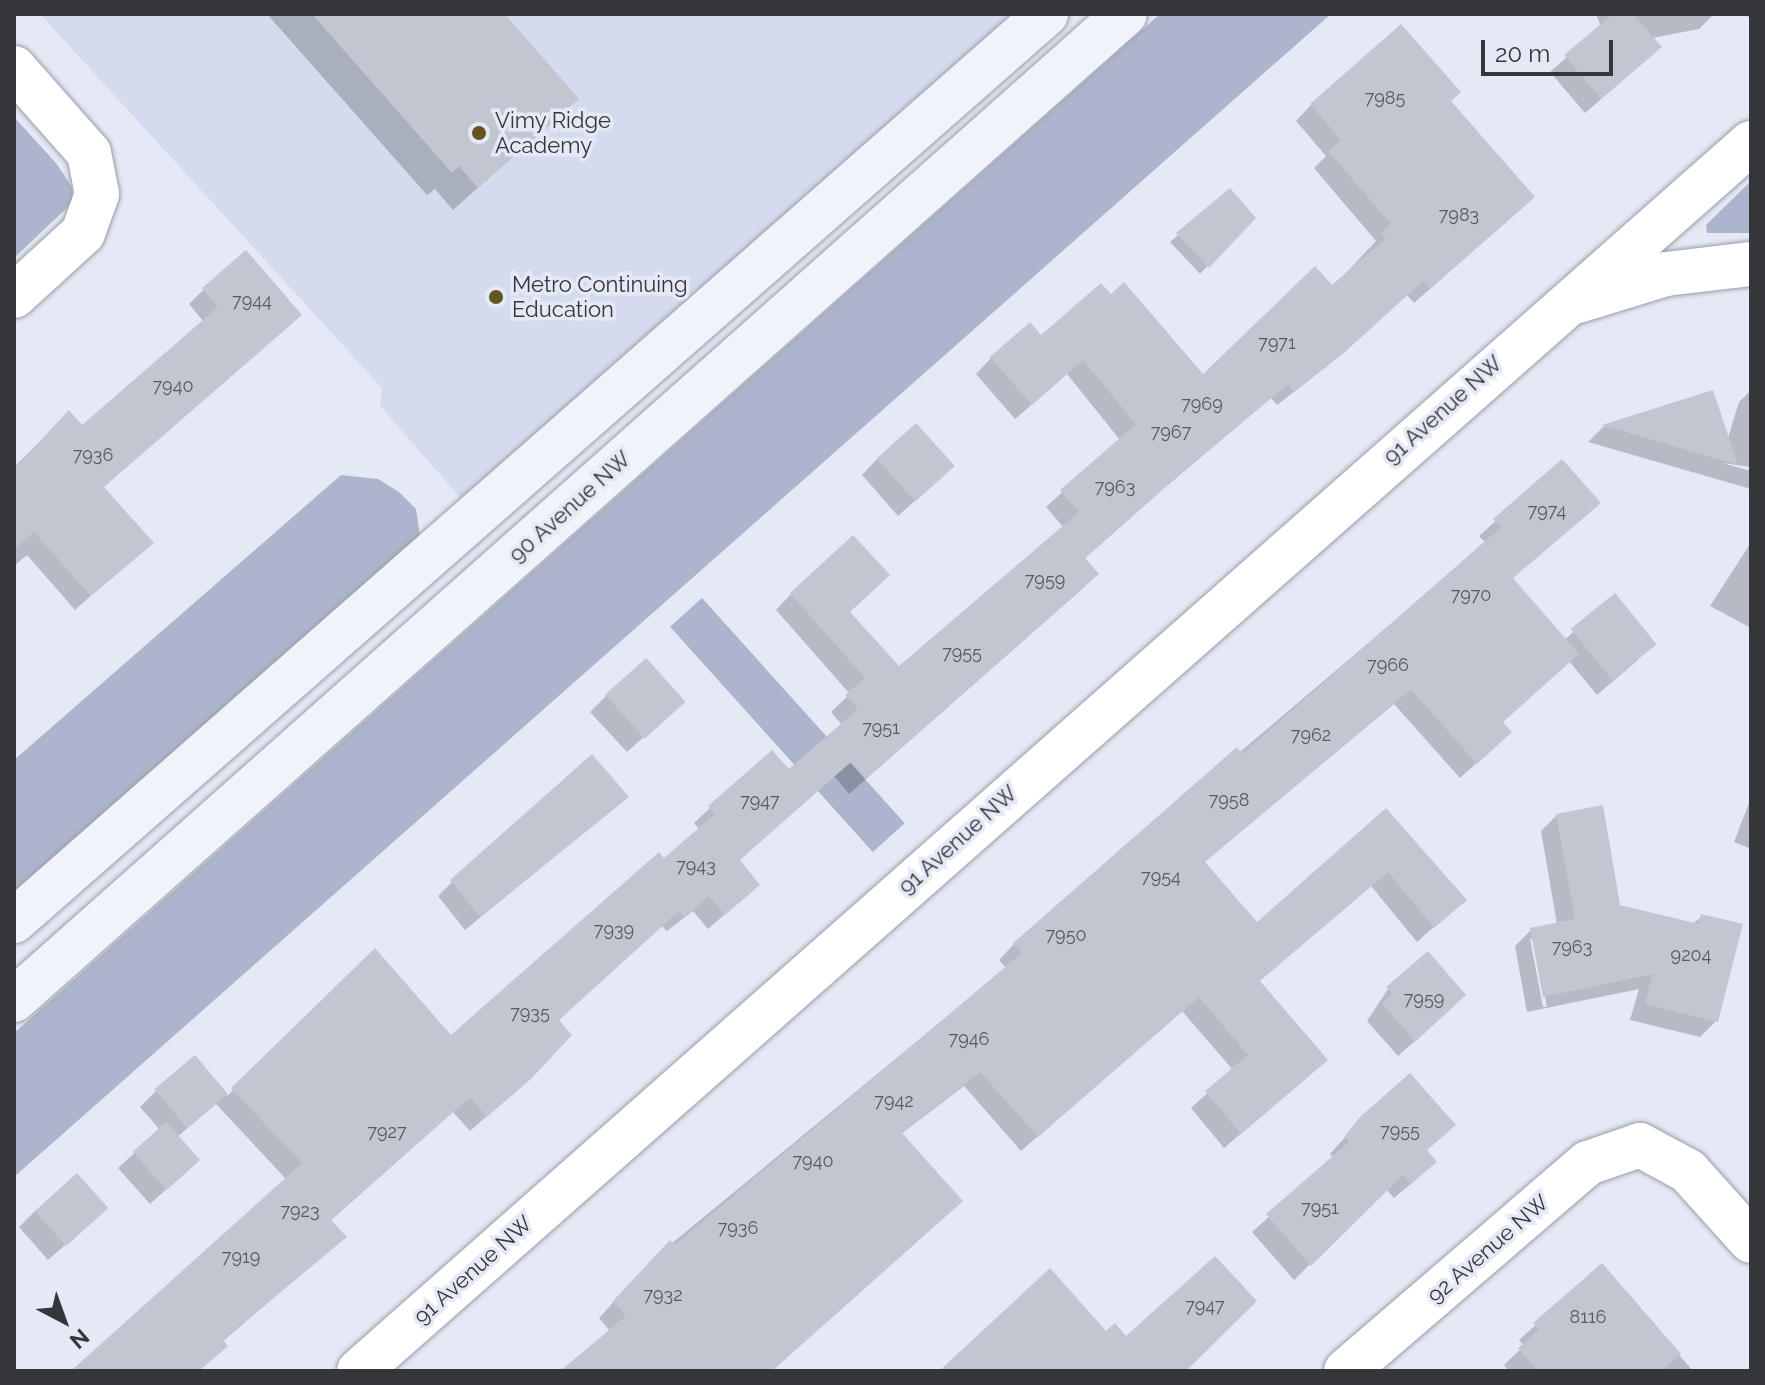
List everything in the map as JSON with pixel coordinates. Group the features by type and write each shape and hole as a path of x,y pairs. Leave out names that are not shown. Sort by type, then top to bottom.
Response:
{"main road":[{"path":"14,921 1046,14"},
{"name":"90 Avenue NW","path":"14,1000 1125,14"}],"street":[{"path":"14,68 89,153 97,194 83,233 14,296"},
{"name":"91 Avenue NW","path":"359,1371 1558,309 1751,143"},
{"name":"91 Avenue NW","path":"1558,309 1666,274 1751,264"},
{"name":"92 Avenue NW","path":"1346,1371 1588,1163 1640,1145 1688,1171 1751,1241"}],"shaded area":[{"name":"Metro Continuing Education","path":"40,14 1012,14 464,502 380,406 382,388"},
{"path":"1160,14 1331,14 14,1177 14,1033"},
{"path":"14,117 56,163 72,187 72,203 14,258"},
{"path":"1751,181 1751,233 1707,233 1706,225"},
{"path":"341,475 378,479 399,492 416,509 421,542 14,902 14,760"},
{"path":"702,598 905,823 873,852 670,627"}],"building":[{"name":"Vimy Ridge Academy","path":"312,14 505,14 579,99 478,188 459,166 452,173"},
{"path":"1613,14 1633,14 1662,47 1601,99 1564,55"},
{"path":"1401,24 1461,92 1451,101 1535,197 1430,289 1423,281 1345,352 1294,391 1288,384 1180,474 1085,558 1099,574 866,779 851,762 740,860 760,885 725,915 709,896 684,917 679,911 559,1020 572,1035 532,1078 487,1117 470,1097 331,1220 347,1237 223,1340 228,1346 199,1371 71,1371 302,1163 231,1088 375,948 451,1035 659,852 664,858 715,814 708,806 772,750 789,769 858,709 845,695 865,678 790,593 853,535 890,575 850,612 899,666 1079,512 1060,490 1136,424 1083,360 1032,405 990,357 1030,322 1041,335 1101,283 1111,294 1124,282 1203,374 1315,266 1332,285 1386,238 1381,233 1391,224 1328,151 1341,140 1310,104"},
{"path":"1230,188 1256,218 1209,268 1176,233"},
{"path":"246,250 302,315 104,487 154,543 91,596 34,532 14,550 14,469 69,410 82,425 218,307 202,288"},
{"path":"1713,390 1738,465 1602,425"},
{"path":"916,423 955,466 915,502 877,458"},
{"path":"1562,459 1601,503 1513,578 1579,654 1503,722 1512,732 1477,764 1411,689 1205,862 1257,922 1386,808 1467,900 1434,928 1388,872 1260,981 1328,1060 1241,1134 1205,1091 1248,1055 1199,997 1038,1137 980,1072 902,1133 963,1201 772,1371 560,1371 626,1316 613,1301 670,1240 675,1245 1022,953 1013,943 1237,747 1242,754 1501,527 1493,519"},
{"path":"1615,593 1657,644 1612,680 1571,629"},
{"path":"646,658 685,702 645,739 605,695"},
{"path":"592,754 629,797 480,917 450,880"},
{"path":"1603,805 1620,905 1699,924 1701,914 1743,924 1718,1022 1645,1004 1653,974 1543,997 1530,928 1575,919 1556,814"},
{"path":"1428,951 1466,995 1415,1042 1382,1003 1392,994 1386,987"},
{"path":"195,1055 228,1094 187,1128 154,1089"},
{"path":"1410,1073 1456,1125 1427,1150 1437,1162 1411,1184 1403,1175 1311,1266 1266,1214 1349,1142 1345,1136 1360,1117"},
{"path":"166,1122 200,1160 167,1190 133,1152"},
{"path":"77,1173 108,1208 66,1246 35,1211"},
{"path":"1215,1256 1257,1301 1186,1371 939,1371 1050,1268 1106,1331 1115,1323 1126,1336"},
{"path":"1602,1263 1681,1354 1661,1371 1538,1371 1518,1348 1539,1330 1533,1323"}],"place":[{"name":"Vimy Ridge Academy","path":"479,133"},
{"name":"Metro Continuing Education","path":"496,297"}]}
